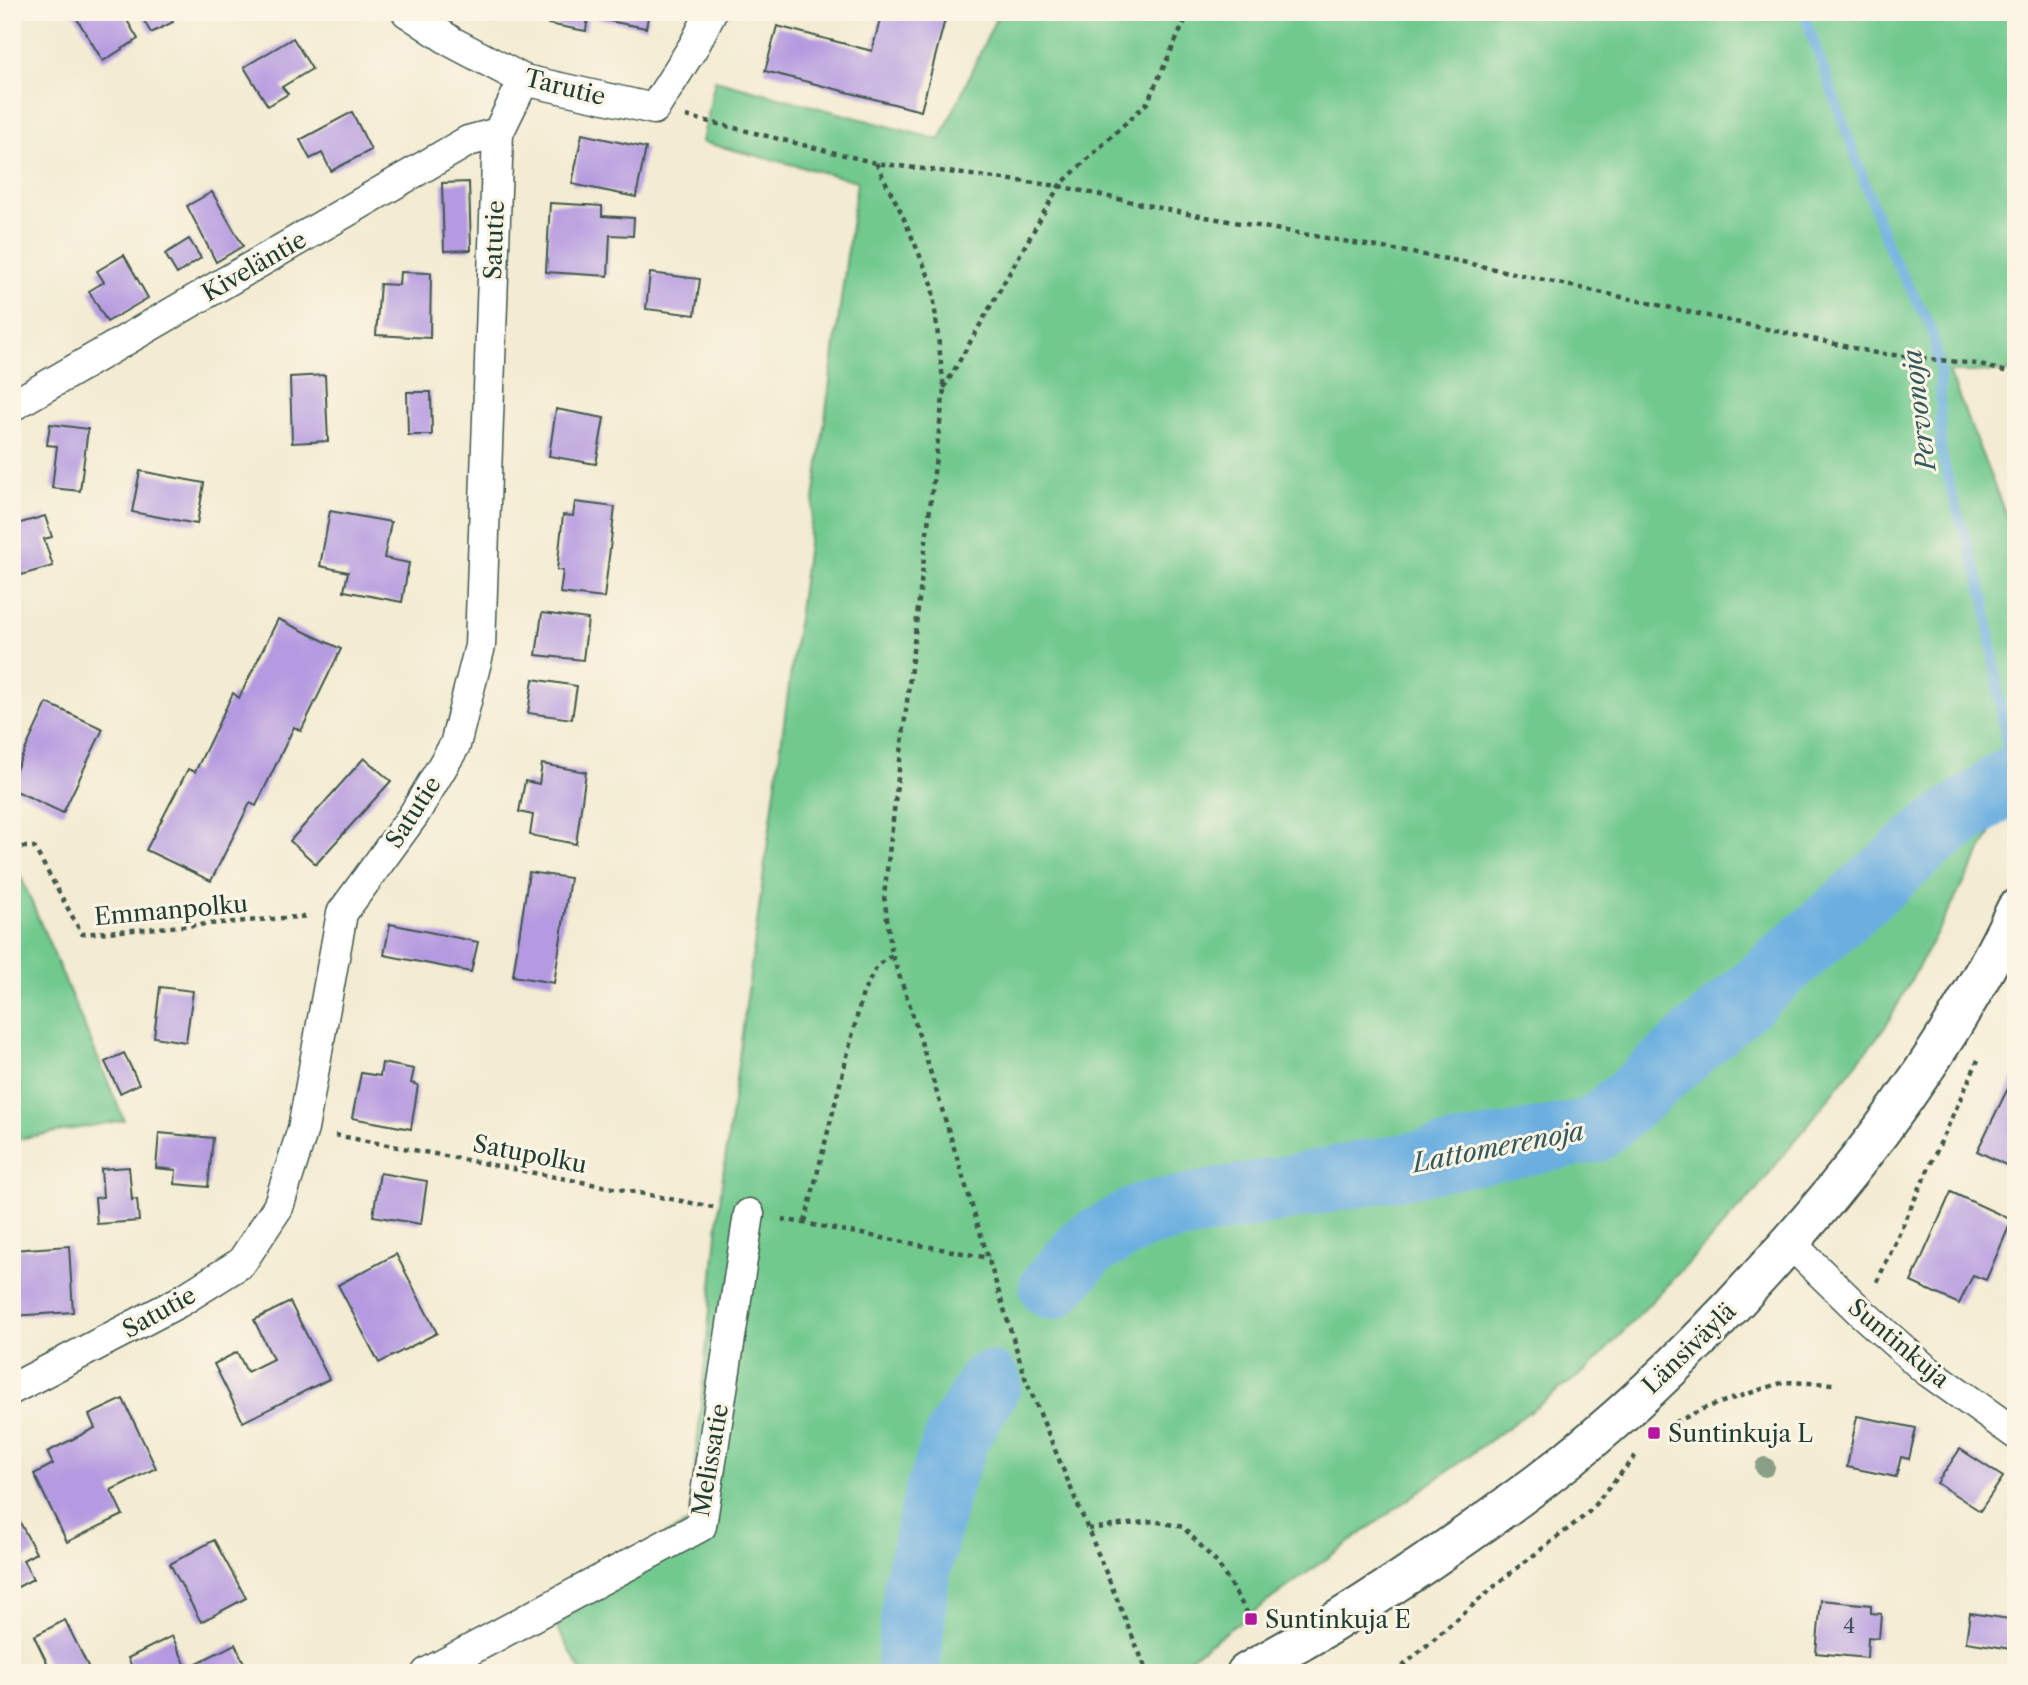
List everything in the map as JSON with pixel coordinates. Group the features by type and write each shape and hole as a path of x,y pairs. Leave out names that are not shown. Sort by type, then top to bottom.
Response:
{"main road":[{"name":"Länsiväylä","path":"1246,1673 1376,1596 1539,1482 1605,1428 1676,1364 1726,1314 1790,1243 1845,1179 1901,1105 1954,1024 2016,909"}],"street":[{"name":"Tarutie","path":"407,12 452,42 524,80 654,108"},
{"path":"654,108 695,44 711,12"},
{"name":"Satutie","path":"12,1389 179,1303 241,1263 278,1207 303,1129 342,913 413,816 455,745 480,646 498,133 524,80"},
{"name":"Kiveläntie","path":"12,406 468,141 498,133"},
{"name":"Melissatie","path":"428,1673 701,1526 749,1214"},
{"name":"Suntinkuja","path":"1790,1243 1925,1369 2016,1434"}],"path":[{"path":"944,389 1059,186 1147,103 1189,12"},
{"path":"654,108 876,163 1059,186 1183,213 1458,261 1876,353 1976,364 2016,374"},
{"path":"876,163 902,214 932,284 944,389 884,896 892,955 1026,1380 1146,1669"},
{"name":"Emmanpolku","path":"12,847 34,847 82,934 342,913"},
{"path":"805,1222 863,993 877,967 892,955"},
{"path":"1863,1314 1983,1049"},
{"name":"Satupolku","path":"303,1129 989,1258"},
{"path":"1665,1428 1707,1407 1783,1382 1835,1384"},
{"path":"1395,1673 1503,1579 1587,1514 1637,1453"},
{"path":"1088,1529 1153,1521 1183,1528 1218,1564 1251,1619"}],"green space":[{"path":"999,12 2016,12 2016,372 1949,372 2016,540 2016,759 1993,829 1886,1026 1752,1195 1588,1369 1169,1673 582,1673 541,1599 690,1522 721,1190 857,181 702,142 715,80 940,140"},
{"path":"13,858 124,1120 12,1140"}],"building":[{"path":"122,12 138,39 103,61 74,14"},
{"path":"139,12 168,12 173,22 151,33"},
{"path":"550,12 649,12 646,28 588,17 586,31 548,24"},
{"path":"882,12 947,12 921,111 765,71 777,26 872,51"},
{"path":"293,38 312,69 282,87 288,94 268,106 244,67"},
{"path":"352,112 371,150 331,171 322,153 310,159 300,140"},
{"path":"582,134 646,148 636,197 572,184"},
{"path":"469,182 471,250 444,251 442,183"},
{"path":"212,192 243,246 216,262 187,206"},
{"path":"550,203 602,206 602,216 634,218 633,236 610,235 608,276 546,272"},
{"path":"189,239 201,258 177,274 165,254"},
{"path":"124,255 148,298 107,322 89,291 104,282 97,271"},
{"path":"400,272 431,273 430,338 376,335 380,284 399,285"},
{"path":"650,273 700,279 695,315 646,309"},
{"path":"325,375 328,441 292,443 290,377"},
{"path":"407,392 431,392 432,435 408,435"},
{"path":"556,409 604,418 596,464 549,456"},
{"path":"50,424 88,429 80,491 52,488 57,446 47,445"},
{"path":"140,471 204,483 197,524 132,512"},
{"path":"575,502 615,507 604,598 560,593 563,571 557,570 563,515 573,516"},
{"path":"330,511 391,522 384,558 409,563 402,602 344,591 348,572 320,566"},
{"path":"45,516 52,537 44,539 53,566 14,577 12,534 19,532 17,524"},
{"path":"542,613 588,619 583,660 536,655"},
{"path":"278,619 341,649 301,731 294,727 256,806 250,803 211,881 146,850 188,769 195,772 233,693 239,698"},
{"path":"533,679 577,686 572,719 528,713"},
{"path":"47,703 103,729 63,813 12,789 12,778"},
{"path":"364,758 391,781 316,864 290,841"},
{"path":"542,764 586,772 576,844 530,835 533,815 519,812 525,781 539,784"},
{"path":"529,872 570,878 554,983 513,976"},
{"path":"390,924 478,942 471,972 384,955"},
{"path":"160,987 193,991 186,1042 154,1037"},
{"path":"124,1053 139,1084 120,1093 105,1062"},
{"path":"382,1063 414,1069 411,1083 418,1085 411,1129 352,1118 361,1073 380,1076"},
{"path":"2016,1072 2016,1170 1977,1151"},
{"path":"159,1133 213,1138 208,1187 175,1184 176,1170 156,1168"},
{"path":"129,1167 132,1200 137,1199 139,1221 97,1224 95,1198 103,1197 101,1169"},
{"path":"380,1173 427,1181 421,1224 373,1216"},
{"path":"1951,1192 2012,1220 1986,1280 1973,1275 1959,1304 1911,1282"},
{"path":"69,1246 73,1312 12,1316 12,1250"},
{"path":"396,1254 437,1333 379,1363 338,1285"},
{"path":"290,1302 329,1379 243,1422 214,1364 237,1352 247,1372 273,1359 254,1320"},
{"path":"123,1399 156,1468 111,1490 123,1515 67,1542 34,1474 53,1464 47,1452 95,1428 89,1415"},
{"path":"1857,1416 1916,1428 1909,1459 1901,1457 1896,1477 1847,1467"},
{"path":"1960,1449 2003,1477 1980,1511 1937,1483"},
{"path":"12,1507 36,1553 23,1560 33,1579 12,1590"},
{"path":"214,1540 246,1598 201,1622 170,1564"},
{"path":"1821,1600 1871,1605 1871,1613 1881,1614 1879,1638 1868,1637 1867,1658 1816,1653"},
{"path":"1970,1613 2016,1620 2012,1649 1966,1642"},
{"path":"65,1620 88,1666 76,1673 52,1673 34,1636"},
{"path":"172,1636 187,1668 235,1644 249,1673 135,1673 128,1658"}],"waterway":[{"name":"Pervonoja","path":"1803,12 1890,252 1931,327 1940,372 1941,451 1985,599 2011,779"},
{"name":"Lattomerenoja","path":"1052,1287 1088,1246 1144,1215 1595,1130 1929,837 2011,779 2016,781"},
{"name":"Lattomerenoja","path":"908,1673 916,1582 937,1493 957,1437 989,1384"}],"place":[{"name":"Suntinkuja L","path":"1654,1433"},
{"name":"Suntinkuja E","path":"1251,1619"}]}
